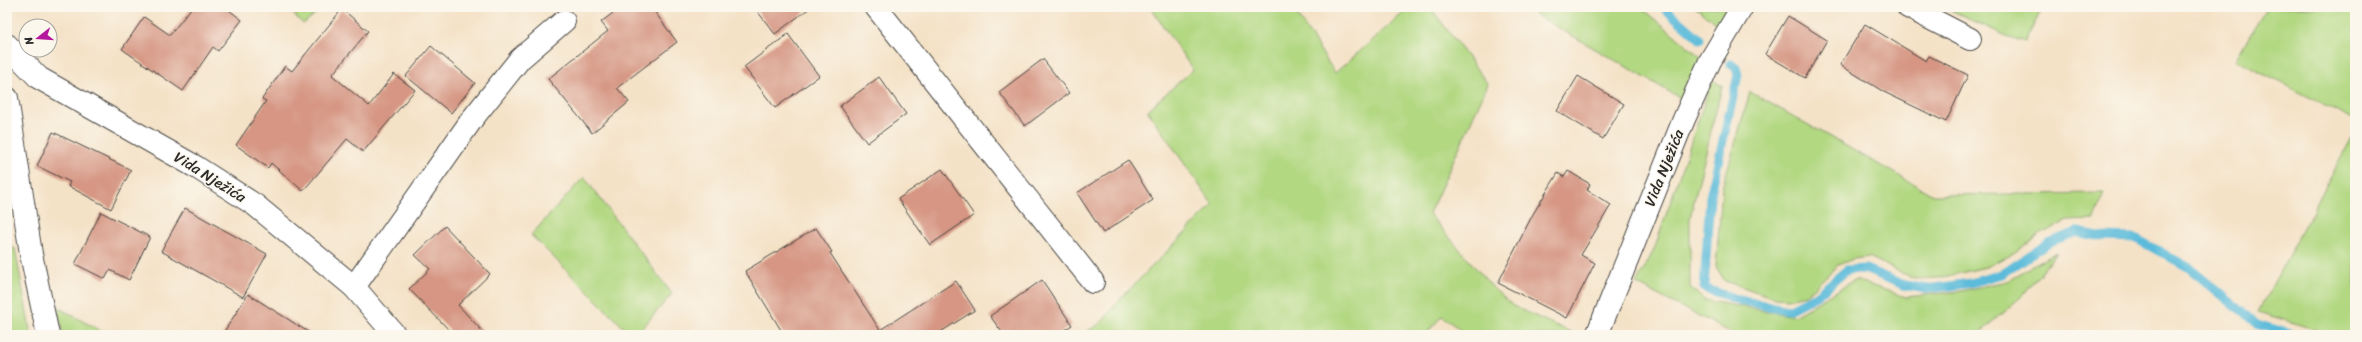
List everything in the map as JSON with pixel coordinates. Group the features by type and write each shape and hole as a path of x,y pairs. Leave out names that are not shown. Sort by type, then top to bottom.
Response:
{"street":[{"path":"876,7 1093,282"},
{"name":"Vida Nježića","path":"1597,335 1684,119 1710,61 1742,7"},
{"path":"1908,7 1970,39"},
{"path":"354,287 474,118 520,58 564,21"},
{"name":"Vida Nježića","path":"7,45 39,78 196,167 255,206 354,287 394,335"},
{"path":"7,98 31,254 48,335"}],"green space":[{"path":"287,7 324,7 303,24"},
{"path":"1150,7 1292,7 1335,73 1410,7 1430,7 1488,84 1429,214 1494,289 1513,306 1577,335 1467,335 1442,316 1425,335 1081,335 1101,323 1121,298 1213,205 1147,110 1193,70"},
{"path":"1534,7 1641,7 1703,59 1682,99 1531,12"},
{"path":"1695,7 1727,7 1719,25"},
{"path":"1944,7 2043,7 2025,42 2004,35"},
{"path":"2267,7 2355,7 2355,120 2235,60"},
{"path":"1712,80 1722,86 1690,218 1690,287 1704,300 1794,316 1855,280 1906,297 1961,291 2007,281 2057,252 2022,296 1977,335 1736,335 1636,284 1654,250"},
{"path":"1750,92 1933,195 2104,193 2095,220 2067,221 2043,233 2009,256 1986,267 1939,278 1914,279 1869,257 1853,259 1838,265 1806,295 1788,299 1775,298 1725,281 1716,267 1722,188"},
{"path":"2355,132 2355,335 2326,335 2323,332 2258,312"},
{"path":"584,177 672,294 636,335 631,335 531,235"},
{"path":"15,248 31,335 7,335 7,249"},
{"path":"57,307 108,335 63,335"}],"building":[{"path":"192,7 225,7 242,20 218,51 213,47 183,91 122,49 144,17 170,35"},
{"path":"621,7 651,7 677,42 617,88 629,102 592,133 548,79 608,31 601,22"},
{"path":"754,7 811,7 775,34"},
{"path":"342,9 368,31 332,75 369,106 394,74 415,90 363,152 347,139 303,191 271,163 268,168 236,145 266,101 262,99 285,66 292,71"},
{"path":"1788,16 1827,40 1805,78 1765,54"},
{"path":"1865,24 1926,61 1929,56 1968,75 1946,122 1884,92 1840,65"},
{"path":"788,34 819,76 775,108 744,67"},
{"path":"431,46 475,83 451,113 406,76"},
{"path":"1043,59 1069,93 1025,126 999,92"},
{"path":"1578,76 1624,104 1603,139 1557,111"},
{"path":"879,77 906,114 867,143 840,106"},
{"path":"53,132 131,170 111,209 68,186 70,182 37,166"},
{"path":"1128,160 1153,200 1103,233 1077,193"},
{"path":"942,169 974,215 930,245 898,199"},
{"path":"1568,171 1590,184 1587,190 1611,205 1581,255 1595,263 1567,318 1498,283 1533,214 1558,173 1564,177"},
{"path":"185,208 267,254 243,297 161,251"},
{"path":"101,212 150,237 129,280 110,270 105,279 75,264"},
{"path":"445,226 490,274 458,305 486,335 454,335 409,289 430,269 415,255"},
{"path":"816,228 832,252 830,253 880,330 956,281 975,310 936,335 784,335 745,271"},
{"path":"1042,280 1072,325 1057,335 1004,335 990,316"},
{"path":"248,294 313,335 222,335"}],"waterway":[{"path":"1663,7 1700,39"},
{"path":"1731,64 1736,68 1738,75 1710,197 1704,288 1739,300 1788,310 1816,296 1847,270 1865,269 1904,285 1927,289 1971,283 2001,274 2049,243 2077,232 2102,237 2135,238 2188,267 2257,324 2294,335"}]}
